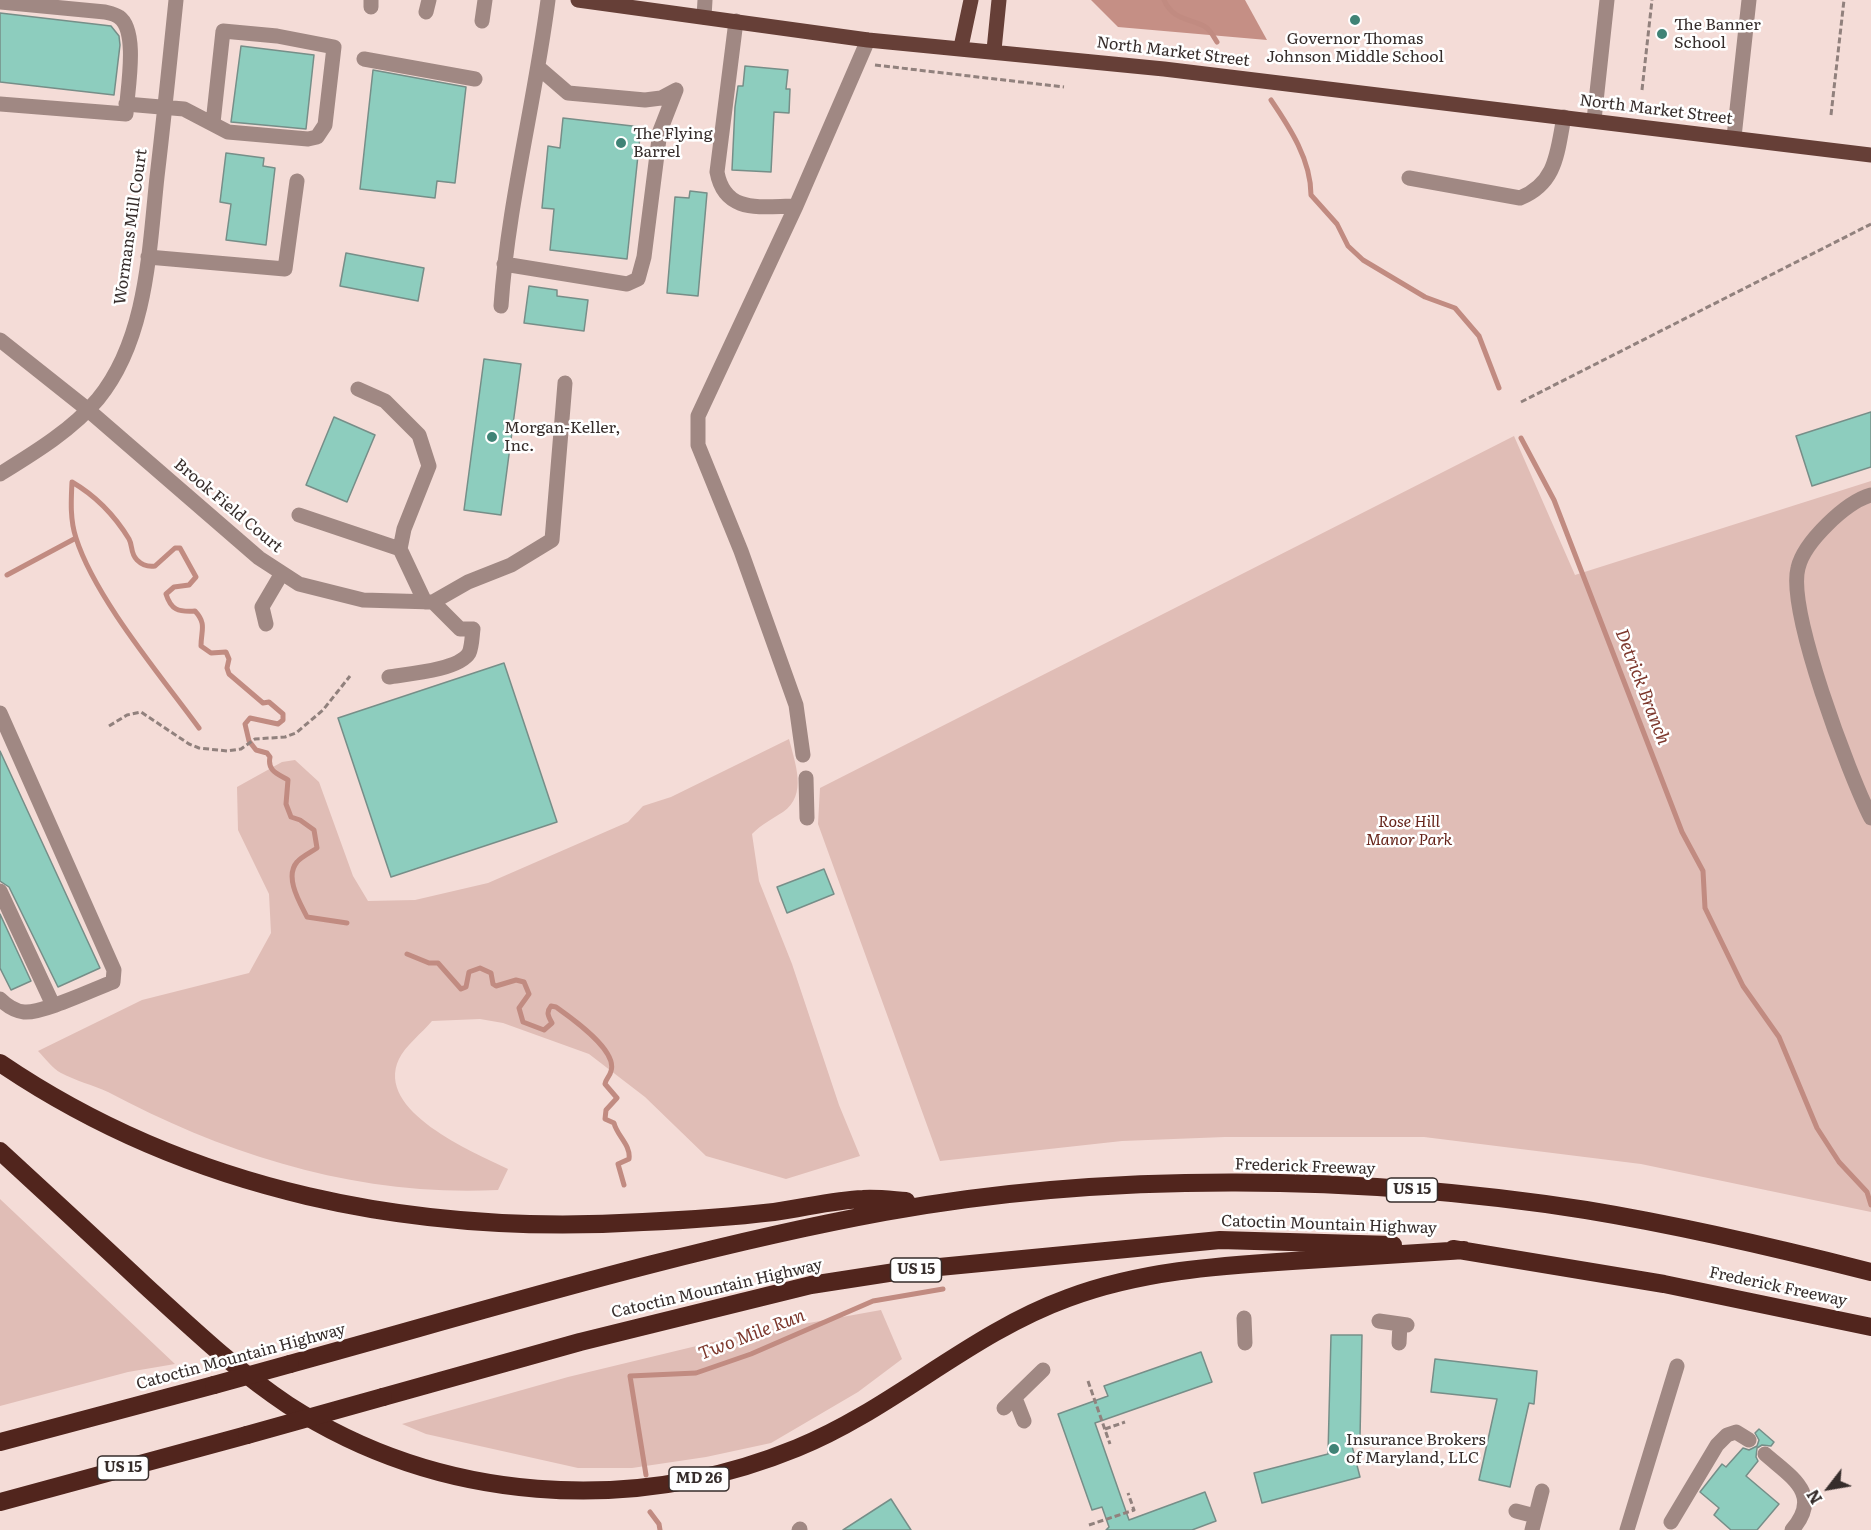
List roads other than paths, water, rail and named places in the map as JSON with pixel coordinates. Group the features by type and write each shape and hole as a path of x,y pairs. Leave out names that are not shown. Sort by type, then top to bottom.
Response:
{"highway":[{"path":"0,1063 76,1110 163,1152 266,1188 361,1209 470,1221 587,1225 774,1212 862,1199 946,1203"},
{"name":"MD 26","path":"0,1151 224,1356 295,1409 357,1443 404,1461 471,1480 550,1491 588,1492 671,1485 706,1478 769,1459 859,1418 963,1350 1032,1312 1108,1285 1190,1269 1464,1250"},
{"name":"Frederick Freeway","path":"946,1203 1106,1187 1213,1184 1410,1190 1527,1202 1658,1223 1747,1241 1871,1272"},
{"name":"Catoctin Mountain Highway","path":"0,1442 711,1250 887,1212 946,1203"},
{"name":"Catoctin Mountain Highway","path":"0,1502 705,1310 811,1285 908,1270 1220,1240 1335,1242 1464,1250"},
{"name":"Frederick Freeway","path":"1464,1250 1664,1284 1871,1327"}],"main road":[{"name":"North Market Street","path":"578,0 868,40 994,50 1871,155"},
{"path":"961,47 971,0"},
{"path":"994,50 999,0"}],"street":[{"name":"Wormans Mill Court","path":"0,474 60,434 98,399 124,355 133,331 148,257 176,0"},
{"path":"483,21 485,0"},
{"path":"501,306 504,264 539,68 548,0"},
{"path":"704,17 705,0"},
{"path":"1593,120 1607,0"},
{"path":"1734,137 1749,0"},
{"path":"0,2 105,12 118,16 126,26 130,40 126,114 0,104"},
{"path":"736,21 717,172 719,183 727,196 735,202 748,206 796,206"},
{"path":"126,104 184,109 228,132 308,139 317,137 325,125 334,47 278,36 223,31 213,123"},
{"path":"803,756 796,705 741,552 698,445 698,416 796,206 868,40"},
{"path":"364,59 475,79"},
{"path":"504,264 627,284 638,279 644,257 660,131 676,90 661,98 645,100 568,93 539,68"},
{"path":"1409,178 1520,198 1536,191 1548,179 1564,117"},
{"path":"148,257 285,269 297,181"},
{"name":"Brook Field Court","path":"0,340 87,409 259,558 299,584 363,600 429,602"},
{"path":"429,602 468,582 511,565 552,540 565,383"},
{"path":"358,390 385,401 419,435 429,466 404,529 400,549 429,602 460,629 473,629 469,652 461,660 442,668 389,677"},
{"path":"1871,495 1836,516 1812,541 1798,568 1798,608 1855,786 1871,818"},
{"path":"299,515 400,549"},
{"path":"266,624 262,607 282,573"},
{"path":"0,713 114,970 113,982 26,1013 10,1008 0,999"},
{"path":"806,778 807,818"},
{"path":"0,891 53,1005"},
{"path":"1244,1318 1245,1343"},
{"path":"1379,1321 1404,1325 1399,1344"},
{"path":"1627,1530 1677,1366"},
{"path":"1024,1421 1009,1403 1043,1370"},
{"path":"1671,1522 1717,1445 1727,1435 1736,1432 1749,1440"},
{"path":"1765,1454 1800,1486 1805,1498 1806,1509 1802,1519 1792,1530"},
{"path":"1516,1511 1534,1523 1542,1491"}],"waterway":[{"path":"1164,0 1176,15 1206,27 1217,42"},
{"path":"1271,100 1298,145 1307,169 1311,195 1337,224 1348,246 1363,260 1425,297 1455,308 1479,336 1499,388"},
{"name":"Detrick Branch","path":"1521,438 1554,500 1682,832 1703,871 1705,908 1743,986 1779,1037 1817,1128 1839,1162 1867,1192 1871,1205"},
{"name":"Two Mile Run","path":"199,728 130,636 85,561 73,524 72,482 97,500 118,522 129,539 133,555 141,563 155,566 175,548 180,548 196,577 189,585 174,587 166,594 170,604 176,609 195,611 202,624 201,646 211,653 226,652 229,659 227,668 229,674 263,703 269,702 283,714 283,720 278,724 250,718 245,724 249,741 256,750 267,753 272,769 288,780 286,804 291,817 300,820 314,830 317,848 299,860 293,868 294,890 297,897 307,917 347,923"},
{"path":"7,575 76,538"},
{"name":"Two Mile Run","path":"407,954 429,963 438,963 461,989 466,987 469,972 480,968 491,973 493,984 496,986 516,980 524,982 529,994 519,1008 523,1022 544,1030 552,1023 548,1014 549,1008 556,1007 600,1044 611,1063 605,1084 617,1098 606,1110 605,1119 614,1123 629,1154 629,1159 618,1164 624,1185"},
{"name":"Two Mile Run","path":"646,1475 630,1376 696,1373 751,1354 873,1301 943,1289"},
{"name":"Two Mile Run","path":"650,1512 659,1524 660,1530"}],"place":[{"name":"Governor Thomas Johnson Middle School","path":"1355,20"},
{"name":"The Banner School","path":"1662,34"},
{"name":"The Flying Barrel","path":"621,143"},
{"name":"Morgan-Keller, Inc.","path":"492,437"},
{"name":"Insurance Brokers of Maryland, LLC","path":"1334,1449"}],"park label":[{"name":"Rose Hill Manor Park","path":"1409,831"}]}
